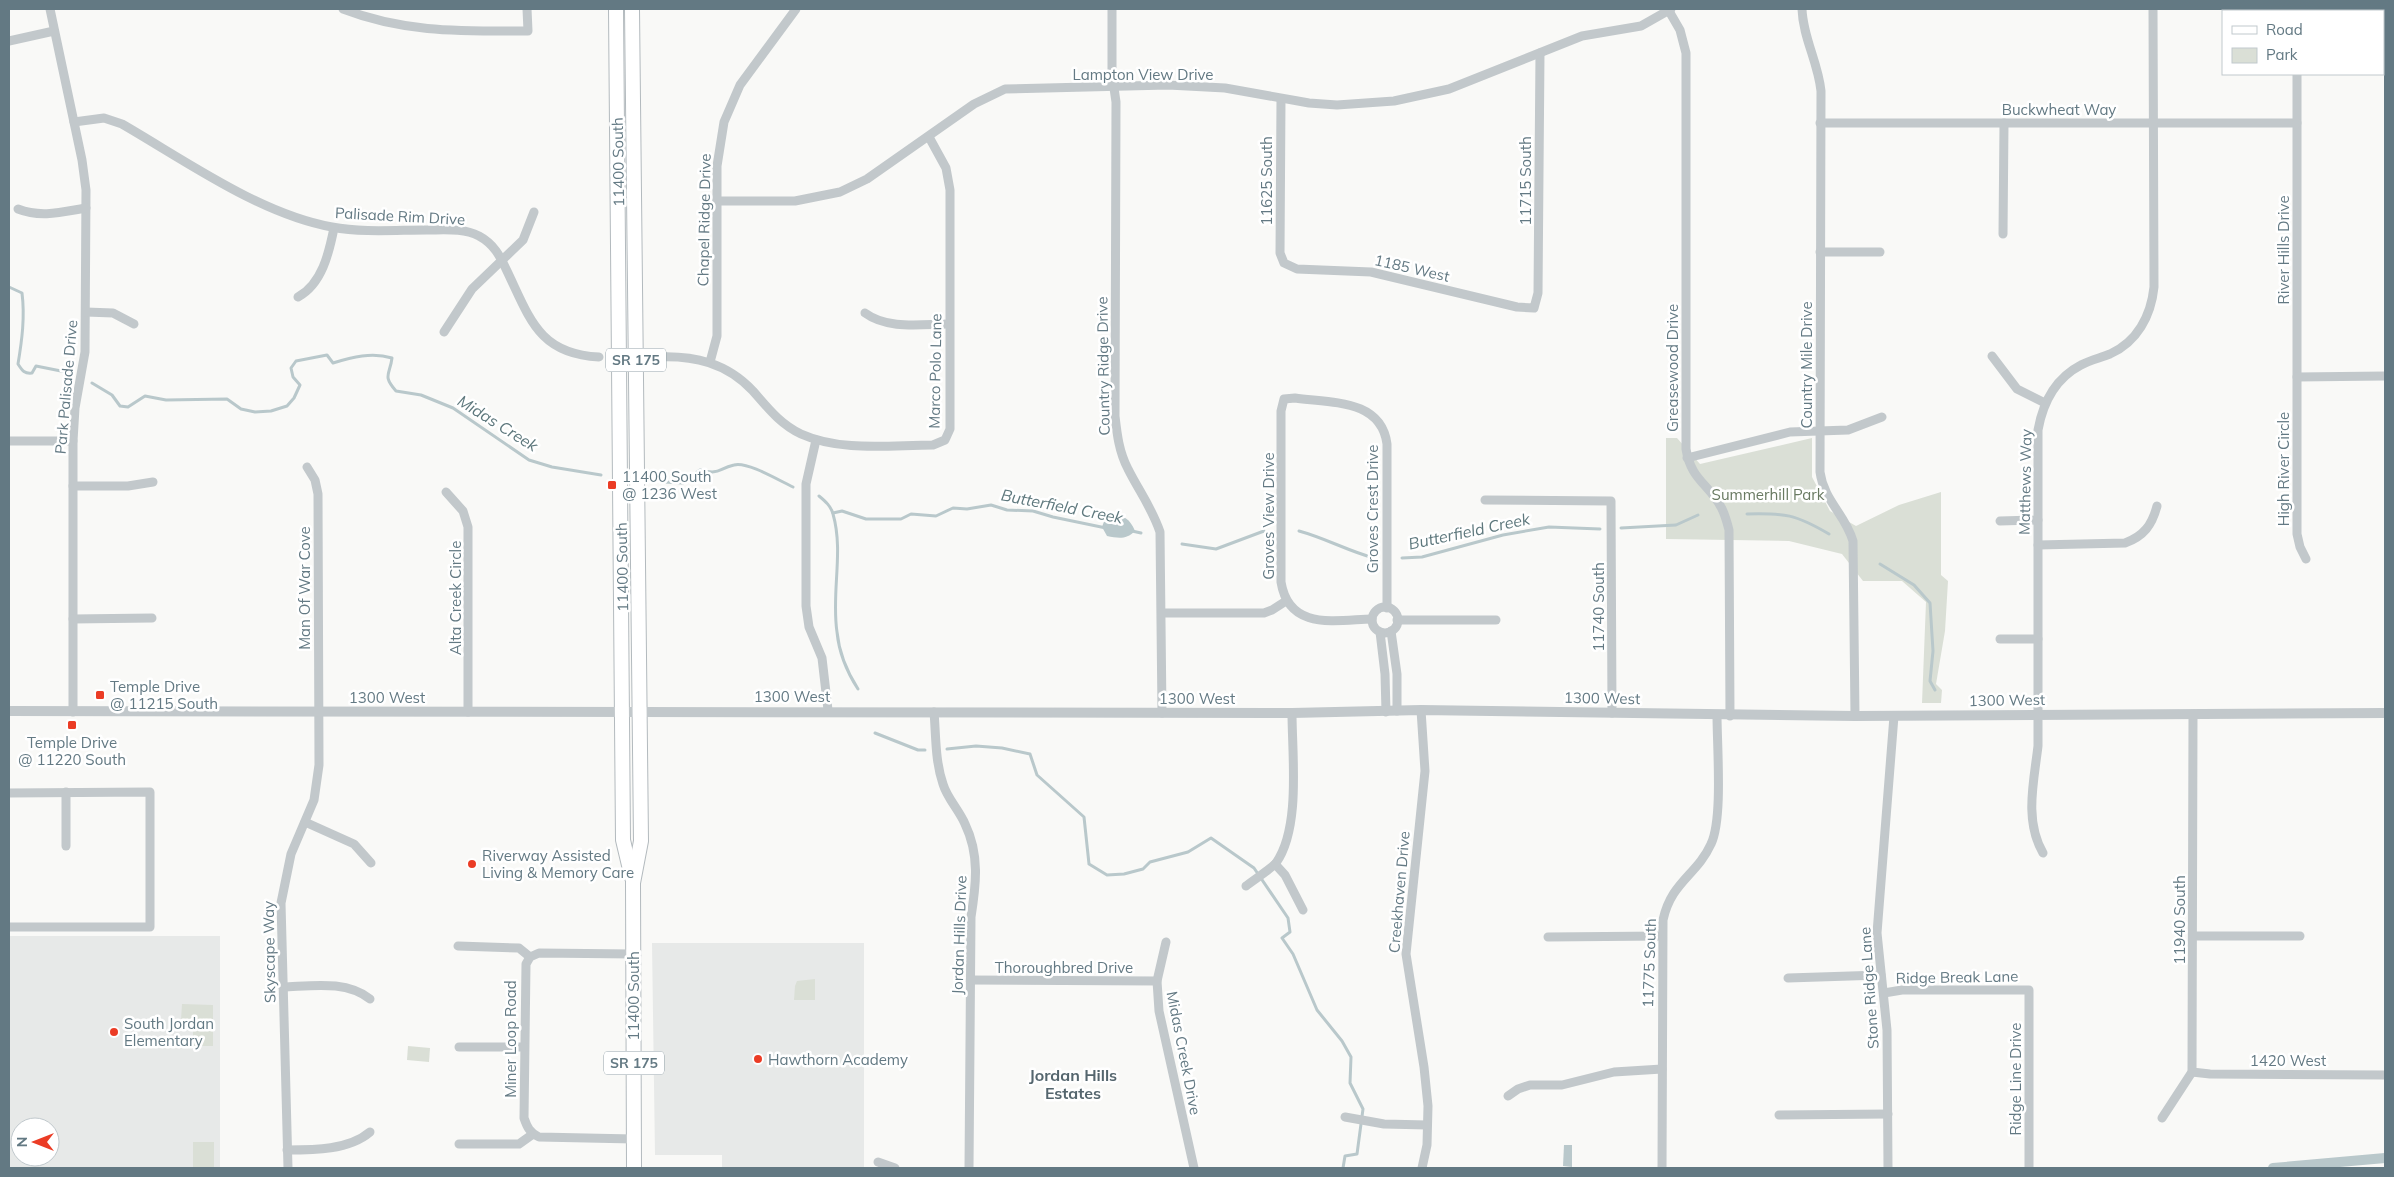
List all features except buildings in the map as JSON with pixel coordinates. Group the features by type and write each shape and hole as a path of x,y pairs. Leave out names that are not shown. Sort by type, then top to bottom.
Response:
{"main road":[{"name":"11400 South","path":"616,9 623,840 633,883"},
{"name":"11400 South","path":"632,9 641,841 633,883 634,1168"}],"street":[{"name":"Park Palisade Drive","path":"50,9 84,175 86,208 85,352 75,408 73,441 73,712"},
{"path":"343,9 385,23 423,30 528,31 527,9"},
{"name":"Chapel Ridge Drive","path":"710,362 718,336 717,201 719,143 731,103 751,69 796,9"},
{"name":"Country Ridge Drive","path":"1112,9 1116,102 1116,434 1128,468 1147,499 1160,532 1162,712"},
{"name":"Country Mile Drive","path":"1802,9 1804,30 1820,77 1820,431 1822,484 1826,495 1849,528 1853,541 1855,716"},
{"name":"Matthews Way","path":"2043,853 2036,840 2032,826 2033,775 2038,746 2038,430 2045,403 2056,385 2072,371 2090,361 2109,354 2125,344 2139,331 2148,314 2154,287 2153,9"},
{"name":"Lampton View Drive","path":"717,201 795,201 840,192 867,178 978,101 1005,89 1197,86 1226,88 1281,99 1337,105 1394,101 1449,89 1582,36 1641,26 1670,10"},
{"name":"Greasewood Drive","path":"1670,10 1680,30 1686,53 1687,458 1696,478 1721,506 1729,530 1730,716"},
{"path":"9,41 54,31"},
{"name":"11715 South","path":"1534,308 1538,293 1540,53"},
{"name":"River Hills Drive","path":"2297,75 2297,377"},
{"name":"11625 South","path":"1281,99 1280,254 1284,264"},
{"name":"Palisade Rim Drive","path":"74,122 99,118 122,124 272,210 302,220 334,228 463,230 478,236 491,244 503,261 536,326 544,337 569,353 600,357"},
{"name":"Buckwheat Way","path":"1820,123 2297,123"},
{"path":"2003,234 2004,123"},
{"name":"Marco Polo Lane","path":"656,357 684,357 710,362 740,379 772,414 788,427 816,440 850,446 933,445 945,440 950,429 949,179 942,159 928,137"},
{"path":"18,209 30,214 44,215 86,208"},
{"path":"444,332 472,288 503,261 523,240 534,212"},
{"path":"298,297 309,292 317,282 334,228"},
{"path":"1820,252 1880,252"},
{"name":"1185 West","path":"1284,264 1297,268 1371,272 1518,307 1534,308"},
{"path":"86,312 113,313 134,324"},
{"path":"865,313 876,321 889,324 949,324"},
{"path":"1992,356 2017,389 2045,403"},
{"path":"2297,377 2385,376"},
{"name":"High River Circle","path":"2297,377 2297,534 2300,547 2306,559"},
{"name":"Groves Crest Drive","path":"1284,399 1295,398 1362,408 1374,416 1383,428 1386,444 1387,608"},
{"name":"Groves View Drive","path":"1284,399 1281,411 1281,582 1286,601"},
{"path":"1687,458 1778,434 1802,431 1848,430 1882,417"},
{"path":"816,440 806,484 806,606 809,627 818,647 824,668 828,710"},
{"path":"9,441 73,441"},
{"name":"Man Of War Cove","path":"307,467 315,480 318,494 318,712"},
{"path":"73,486 128,486 153,482"},
{"name":"Alta Creek Circle","path":"446,492 463,512 468,526 468,712"},
{"name":"11740 South","path":"1485,500 1611,501 1612,714"},
{"path":"2038,545 2125,543 2135,539 2147,530 2157,506"},
{"path":"2000,521 2038,520"},
{"path":"1162,613 1264,612 1272,610 1286,601 1293,609 1311,619 1372,619"},
{"path":"1391,632 1380,632 1374,627 1372,619 1379,609 1387,608 1395,613 1398,620 1391,632 1398,674 1398,711"},
{"path":"73,619 152,618"},
{"path":"1398,620 1496,620"},
{"path":"1380,632 1386,674 1386,712"},
{"path":"2000,639 2038,639"},
{"name":"1300 West","path":"9,711 640,712 828,710 1292,713 1422,710 1730,716 2385,713"},
{"name":"Creekhaven Drive","path":"1422,710 1425,771 1406,954 1424,1067 1428,1106 1427,1145 1422,1168"},
{"name":"Skyscape Way","path":"288,1168 281,903 291,854 314,800 318,777 318,712"},
{"name":"Jordan Hills Drive","path":"934,712 938,764 943,785 966,824 974,851 977,879 971,918 969,1168"},
{"path":"1246,886 1275,864 1287,841 1292,823 1292,713"},
{"name":"11940 South","path":"2192,1072 2193,714"},
{"name":"11775 South","path":"1662,1168 1662,936 1665,907 1671,895 1705,855 1716,831 1717,715"},
{"name":"Stone Ridge Lane","path":"1888,1168 1887,1030 1877,933 1894,716"},
{"path":"66,792 66,846"},
{"path":"9,793 150,792 150,927 9,927"},
{"path":"305,822 354,844 371,863"},
{"path":"1275,864 1285,875 1303,910"},
{"path":"1548,937 1662,936"},
{"path":"2193,936 2300,936"},
{"name":"Midas Creek Drive","path":"1166,942 1157,981 1164,1035 1194,1168"},
{"path":"458,946 518,948 530,957 539,953 633,954"},
{"name":"Miner Loop Road","path":"530,957 524,970 524,1118 526,1126 533,1134"},
{"path":"1788,978 1881,975"},
{"name":"Thoroughbred Drive","path":"970,980 1157,981"},
{"path":"283,987 348,987 360,991 370,999"},
{"name":"Ridge Break Lane","path":"1884,993 1902,990 2029,990"},
{"name":"Ridge Line Drive","path":"2029,990 2029,1168"},
{"path":"459,1047 524,1047"},
{"path":"1508,1096 1518,1089 1530,1085 1562,1085 1614,1072 1662,1069"},
{"path":"2162,1118 2192,1072"},
{"name":"1420 West","path":"2192,1072 2210,1074 2385,1075"},
{"path":"1779,1115 1888,1114"},
{"path":"1345,1117 1384,1124 1427,1125"},
{"path":"287,1150 348,1144 360,1140 370,1132"},
{"path":"459,1144 519,1144 533,1134 539,1137 634,1139"},
{"path":"878,1162 895,1168"}],"shaded area":[{"path":"1111,514 1126,518 1135,531 1125,537 1107,536 1102,527 1106,516"},
{"name":"South Jordan Elementary","path":"9,936 220,936 220,1168 9,1168"},
{"name":"Hawthorn Academy","path":"652,943 864,943 864,1168 722,1168 722,1155 655,1155"},
{"path":"1564,1145 1572,1145 1572,1167 1563,1166"}],"green space":[{"name":"Summerhill Park","path":"1666,438 1677,438 1700,464 1812,438 1812,477 1830,511 1856,526 1899,505 1941,492 1941,575 1948,581 1945,631 1936,684 1942,690 1941,703 1922,703 1926,602 1902,581 1863,581 1842,554 1789,541 1666,539"},
{"path":"815,979 815,1000 794,1000 797,981"},
{"path":"182,1004 213,1005 213,1046 193,1046 193,1020 181,1020"},
{"path":"408,1046 430,1048 429,1062 407,1060"},
{"path":"193,1142 214,1142 214,1168 193,1168"}],"waterway":[{"name":"Midas Creek","path":"9,287 22,293 23,328 18,364 25,372 29,373 32,373 36,366 71,373"},
{"name":"Midas Creek","path":"92,383 112,395 120,406 128,407 145,396 166,400 227,399 241,409 255,412 271,411 287,406 294,398 300,385 293,377 291,368 296,361 327,355 333,363 362,356 385,356 392,358 388,378 396,391 421,395 453,408 529,460 552,467 601,475"},
{"name":"Midas Creek","path":"664,482 683,483 700,470 715,472 734,465 740,465 772,476 793,487"},
{"name":"Midas Creek","path":"819,496 831,509 836,528 838,558 835,602 838,640 844,662 858,689"},
{"name":"Butterfield Creek","path":"833,513 842,511 866,519 901,519 911,514 936,516 953,508 967,509 991,505 1007,510 1033,511 1106,528"},
{"name":"Butterfield Creek","path":"1747,514 1790,516 1807,522 1829,534"},
{"name":"Butterfield Creek","path":"1621,528 1676,525 1698,515"},
{"name":"Butterfield Creek","path":"1402,558 1422,557 1503,535 1549,527 1600,529"},
{"name":"Butterfield Creek","path":"1132,531 1141,533"},
{"name":"Butterfield Creek","path":"1182,544 1216,549 1264,531"},
{"name":"Butterfield Creek","path":"1299,531 1374,558"},
{"name":"Butterfield Creek","path":"1880,564 1914,585 1930,603 1933,651 1930,681 1935,690"},
{"name":"Midas Creek","path":"875,733 918,750 925,750"},
{"name":"Midas Creek","path":"947,749 976,746 1002,748 1030,754 1037,775 1084,817 1089,864 1107,875 1124,874 1143,869 1150,862 1188,852 1211,838 1254,868 1288,918 1290,932 1282,938 1293,954 1317,1010 1342,1041 1351,1057 1350,1083 1363,1109 1357,1154 1345,1156 1343,1168"},
{"path":"2273,1168 2385,1158"}],"place":[{"name":"11400 South @ 1236 West","path":"612,485"},
{"name":"Temple Drive @ 11215 South","path":"100,695"},
{"name":"Temple Drive @ 11220 South","path":"72,725"},
{"name":"Riverway Assisted Living & Memory Care","path":"472,864"},
{"name":"South Jordan Elementary","path":"114,1032"},
{"name":"Hawthorn Academy","path":"758,1059"}],"district":[{"name":"Jordan Hills Estates","path":"1073,1084"}]}
